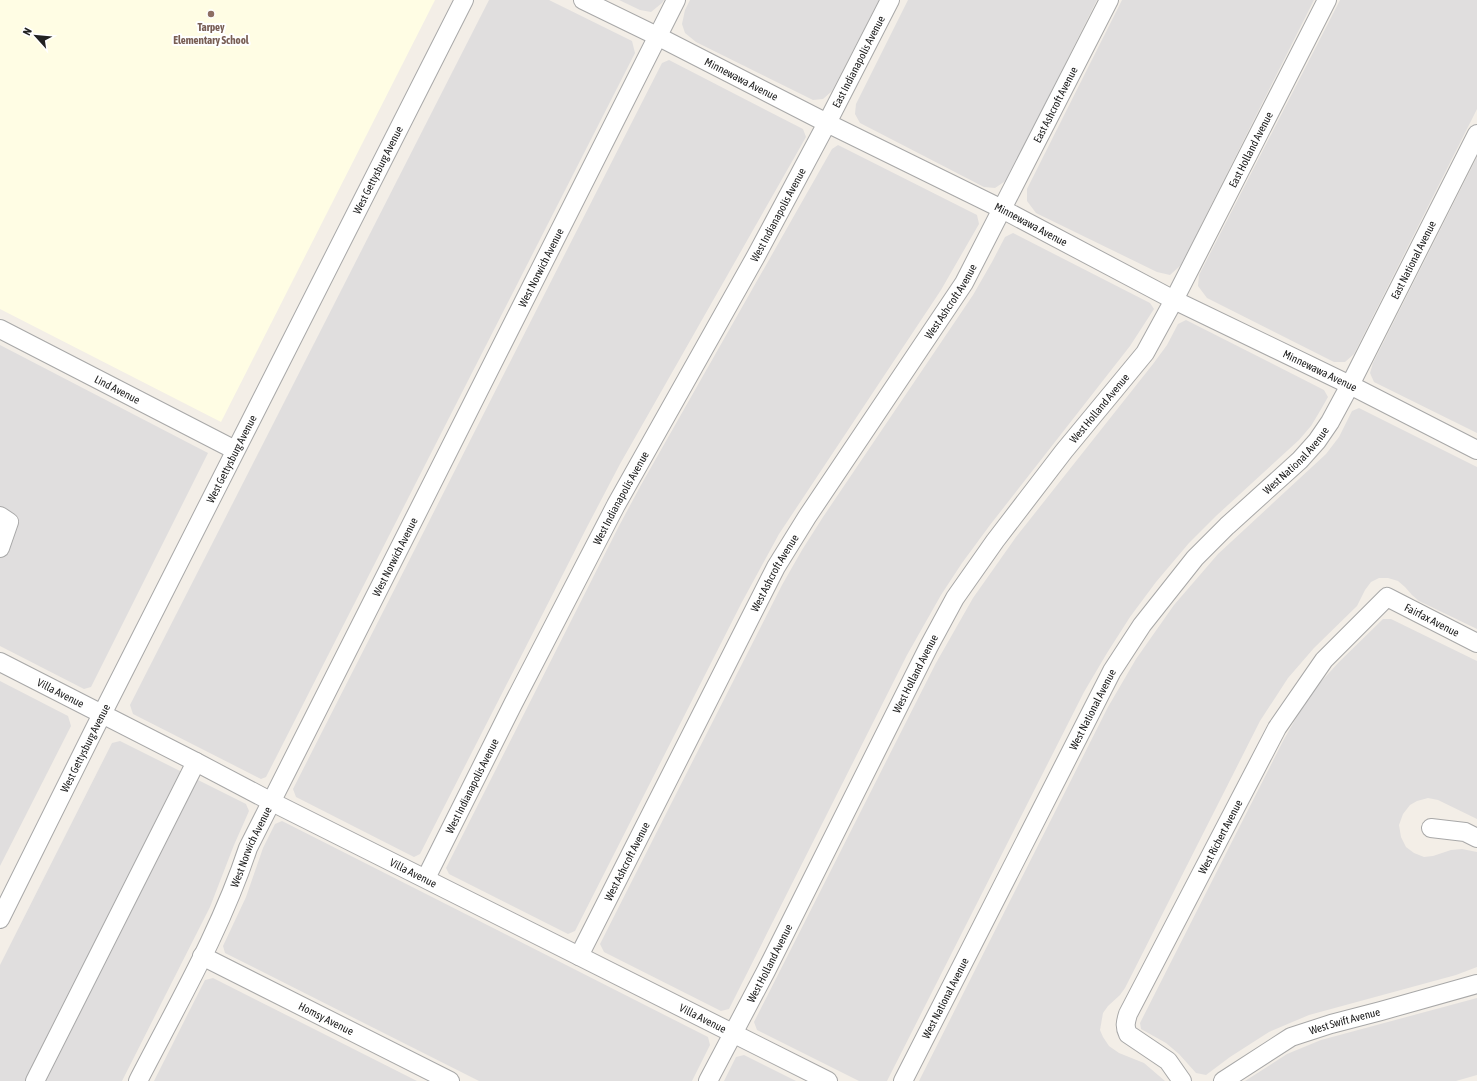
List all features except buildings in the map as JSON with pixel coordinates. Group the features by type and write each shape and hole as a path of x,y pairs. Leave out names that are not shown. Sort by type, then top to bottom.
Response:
{"street":[{"name":"West Gettysburg Avenue","path":"0,919 235,450 464,0"},
{"name":"Minnewawa Avenue","path":"583,0 657,36 827,124 1002,210 1174,300 1350,385 1477,450"},
{"name":"West Norwich Avenue","path":"138,1081 218,925 238,881 248,848 676,0"},
{"name":"East Indianapolis Avenue","path":"827,124 890,0"},
{"name":"East Ashcroft Avenue","path":"1002,210 1109,0"},
{"name":"East Holland Avenue","path":"1174,300 1327,0"},
{"name":"West Indianapolis Avenue","path":"426,878 616,505 756,256 827,124"},
{"name":"East National Avenue","path":"1350,385 1477,134"},
{"name":"West Ashcroft Avenue","path":"579,956 776,567 807,517 964,283 1002,210"},
{"name":"West Holland Avenue","path":"708,1081 766,971 929,646 955,598 995,541 1064,451 1145,353 1174,300"},
{"name":"Lind Avenue","path":"0,329 235,450"},
{"name":"West National Avenue","path":"903,1081 1112,671 1142,625 1195,558 1243,510 1300,460 1317,441 1330,422 1350,385"},
{"path":"0,516 9,522 0,548"},
{"name":"Fairfax Avenue","path":"1387,597 1477,643"},
{"name":"West Richert Avenue","path":"1182,1081 1168,1061 1128,1034 1125,1029 1125,1023 1128,1014 1277,728 1324,660 1387,597"},
{"name":"Villa Avenue","path":"0,662 272,802 828,1081"},
{"path":"35,1081 196,762"},
{"path":"1431,828 1465,832 1477,838"},
{"name":"Homsy Avenue","path":"202,956 450,1081"},
{"name":"West Swift Avenue","path":"1223,1081 1291,1037 1331,1024 1477,984"}],"shaded area":[{"path":"0,0 435,0 221,422 0,309"},
{"path":"489,0 549,0 632,41 635,53 266,777 261,779 133,714 130,705"},
{"path":"619,0 664,0 651,12 640,10"},
{"path":"690,0 879,0 832,91 823,99 813,100 696,42 685,33 682,24 685,10"},
{"path":"908,0 1097,0 1007,180 995,188 984,187 860,123 855,114 856,104"},
{"path":"1122,0 1314,0 1181,265 1170,275 1157,272 1036,213 1027,201 1027,189"},
{"path":"1340,0 1477,0 1477,109 1354,354 1345,362 1334,362 1207,298 1198,286 1199,275"},
{"path":"669,60 803,129 806,137 620,464 420,854 414,857 296,797 293,789 662,63"},
{"path":"838,145 977,215 979,224 941,290 779,534 742,602 575,931 568,934 449,874 446,868 641,485 832,149"},
{"path":"1477,157 1477,433 1374,382 1370,373 1373,363"},
{"path":"1013,233 1150,303 1154,309 1130,346 990,525 941,595 907,655 729,1009 721,1011 604,952 600,944 782,585 802,550 973,295 1005,237"},
{"path":"1186,320 1324,390 1328,397 1311,426 1299,440 1216,516 1189,543 1156,582 1130,617 1084,692 887,1081 859,1081 757,1030 754,1022 936,663 973,598 1016,537 1153,364 1167,345 1178,324"},
{"path":"0,345 208,453 91,687 84,689 0,646"},
{"path":"1359,408 1477,467 1477,629 1419,601 1398,581 1388,578 1379,578 1371,582 1357,606 1314,648 1288,678 1260,721 1125,988 1103,1013 1100,1030 1109,1046 1119,1053 1144,1063 1165,1081 919,1081 1108,707 1136,659 1174,605 1218,554 1326,454 1339,437 1352,411"},
{"path":"1383,619 1391,619 1477,661 1477,819 1438,800 1428,798 1410,805 1403,814 1399,825 1401,837 1406,847 1414,853 1424,857 1433,856 1451,850 1462,849 1477,852 1477,967 1456,975 1309,1015 1269,1032 1230,1057 1206,1075 1196,1073 1179,1054 1166,1043 1141,1029 1140,1023 1283,741 1299,713 1316,687"},
{"path":"0,681 68,716 71,726 0,866"},
{"path":"120,741 246,804 249,811 210,907 122,1081 0,1081 0,965 112,743"},
{"path":"282,821 708,1037 710,1045 692,1081 479,1081 225,953 223,946 246,897 263,848 275,824"},
{"path":"213,978 417,1081 154,1081 205,980"},
{"path":"1477,998 1477,1075 1456,1081 1245,1081 1287,1054 1321,1040"},
{"path":"744,1055 796,1081 724,1081 736,1057"}],"place":[{"name":"Tarpey Elementary School","path":"211,14"}]}
